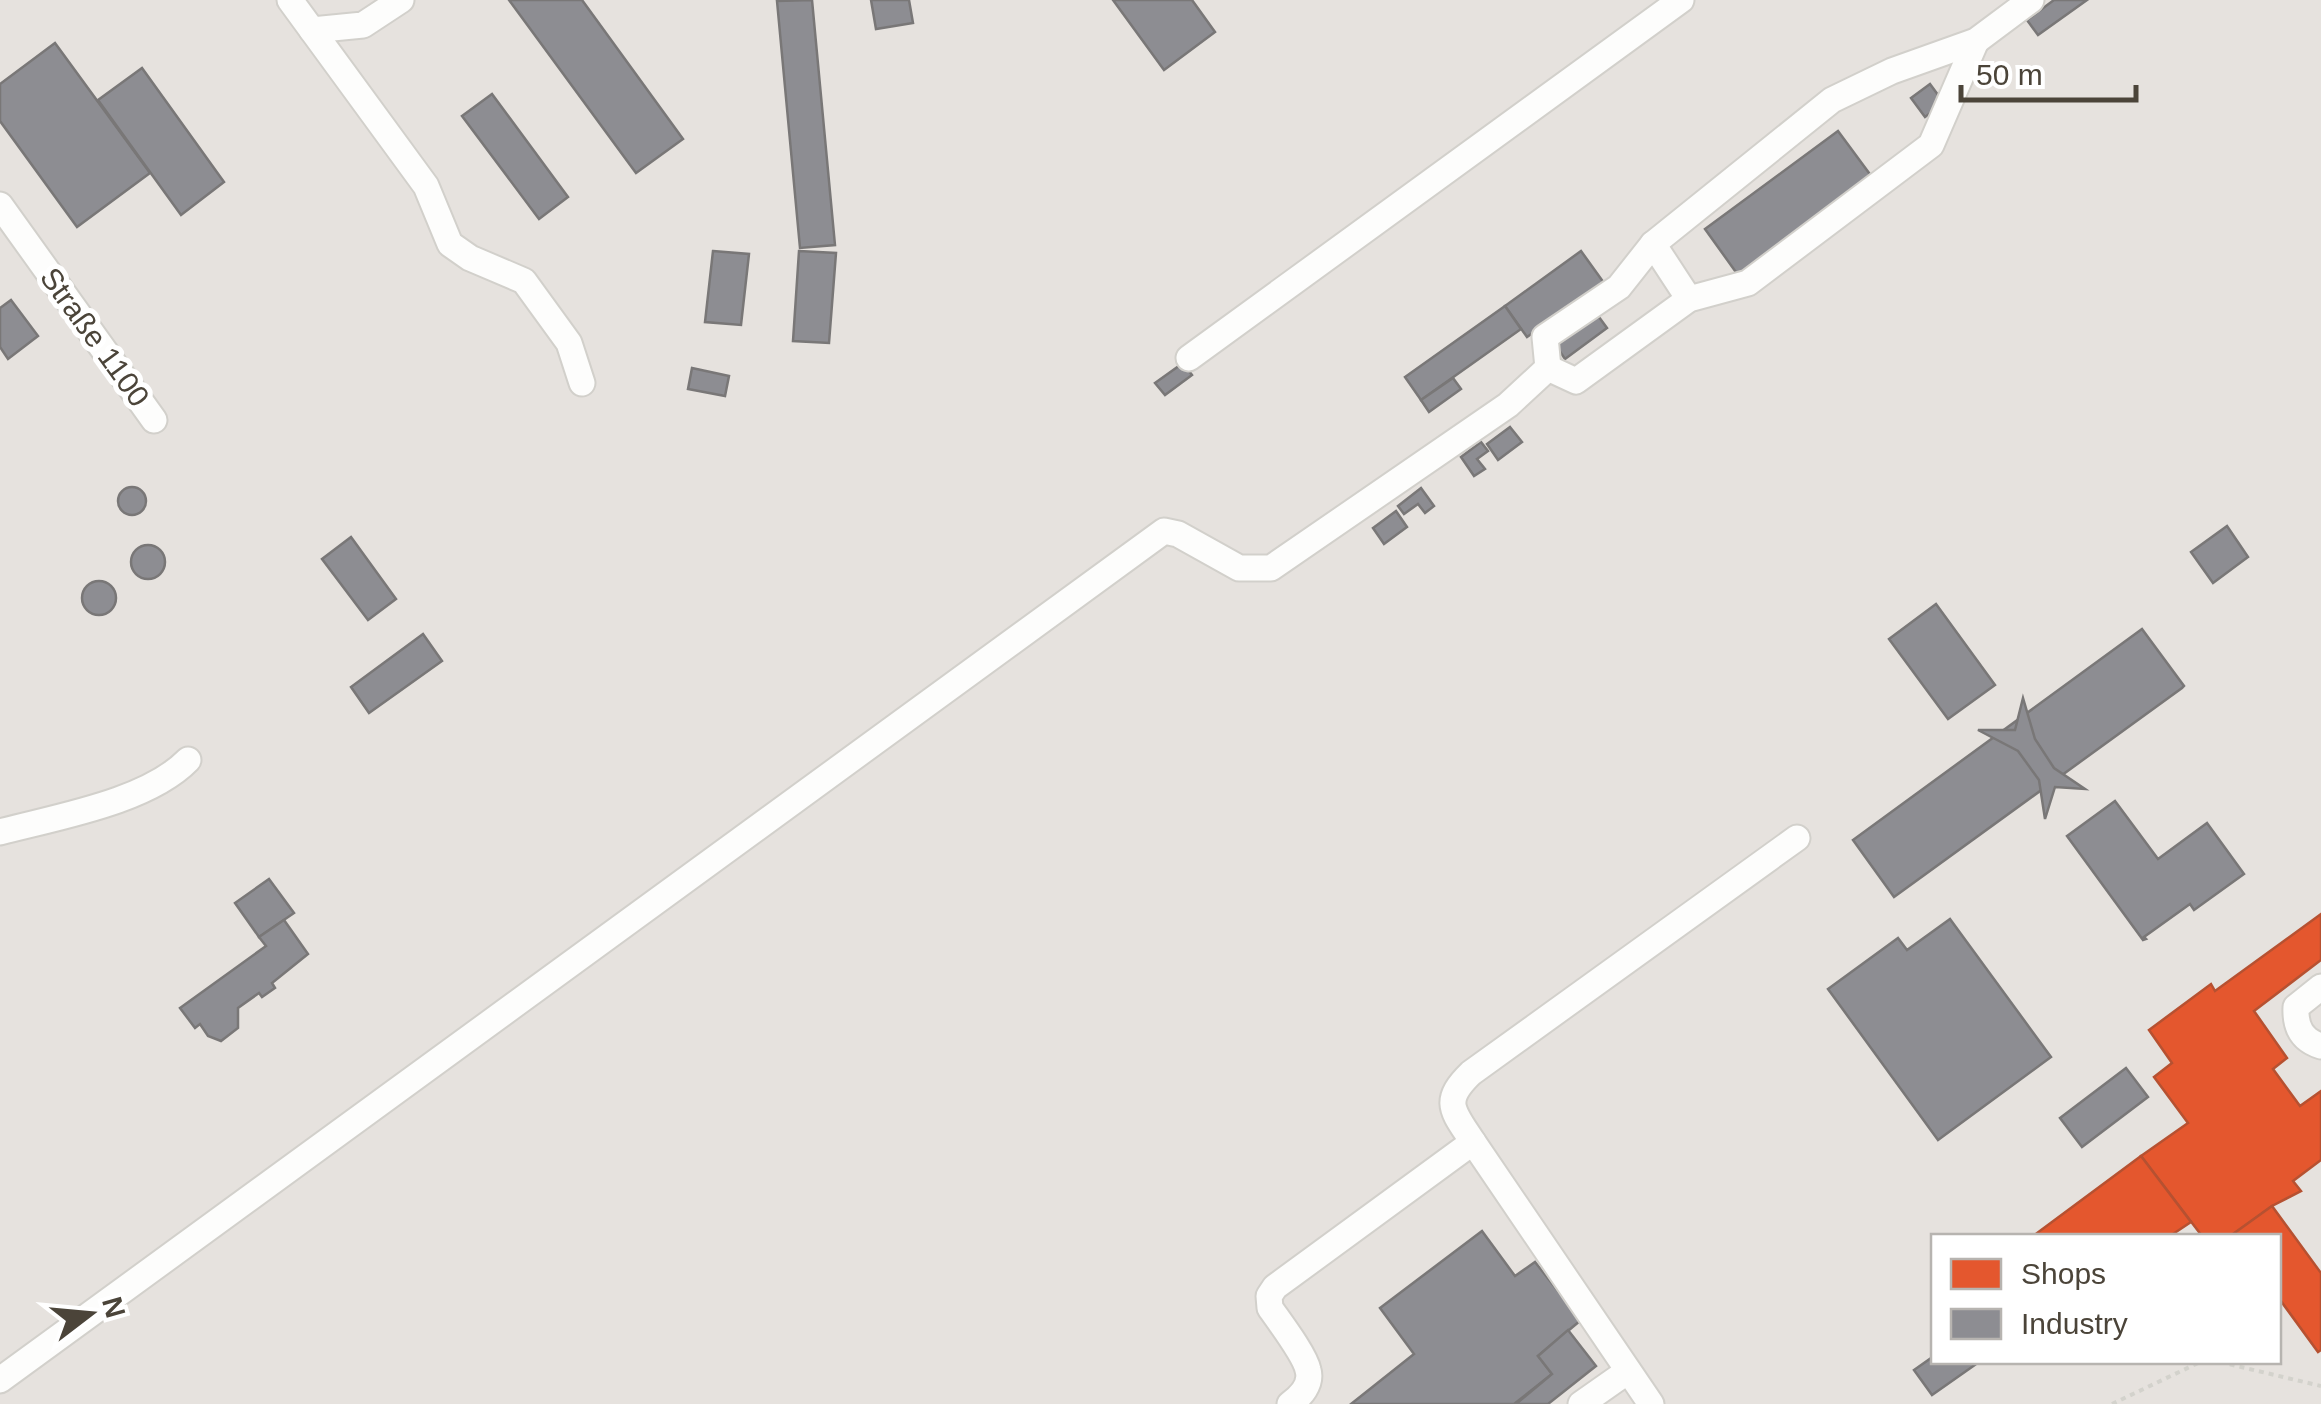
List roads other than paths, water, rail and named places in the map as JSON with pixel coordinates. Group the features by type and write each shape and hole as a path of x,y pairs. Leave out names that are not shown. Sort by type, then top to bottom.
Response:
{"street":[{"path":"290,0 426,186 450,244 470,258 524,281 569,343 582,382"},
{"path":"312,30 363,25 401,0"},
{"path":"1189,358 1681,0"},
{"path":"1548,368 1545,337 1619,287 1653,244 1832,100 1892,71 1976,41 2031,0"},
{"path":"1548,368 1576,381 1690,298 1748,282 1931,144 1976,41"},
{"name":"Straße 1100","path":"0,205 154,420"},
{"path":"1653,244 1690,298"},
{"path":"0,1380 1164,531 1178,534 1239,568 1271,568 1508,405 1548,368"},
{"path":"0,832 127,796 178,770 188,760"},
{"path":"1651,1404 1473,1142 1453,1111 1452,1101 1458,1086 1471,1073 1797,838"},
{"path":"2321,987 2296,1007 2295,1019 2308,1042 2321,1046"},
{"path":"1290,1404 1308,1384 1309,1371 1270,1308 1269,1296 1275,1287 1473,1142"},
{"path":"1582,1404 1628,1370"}]}
